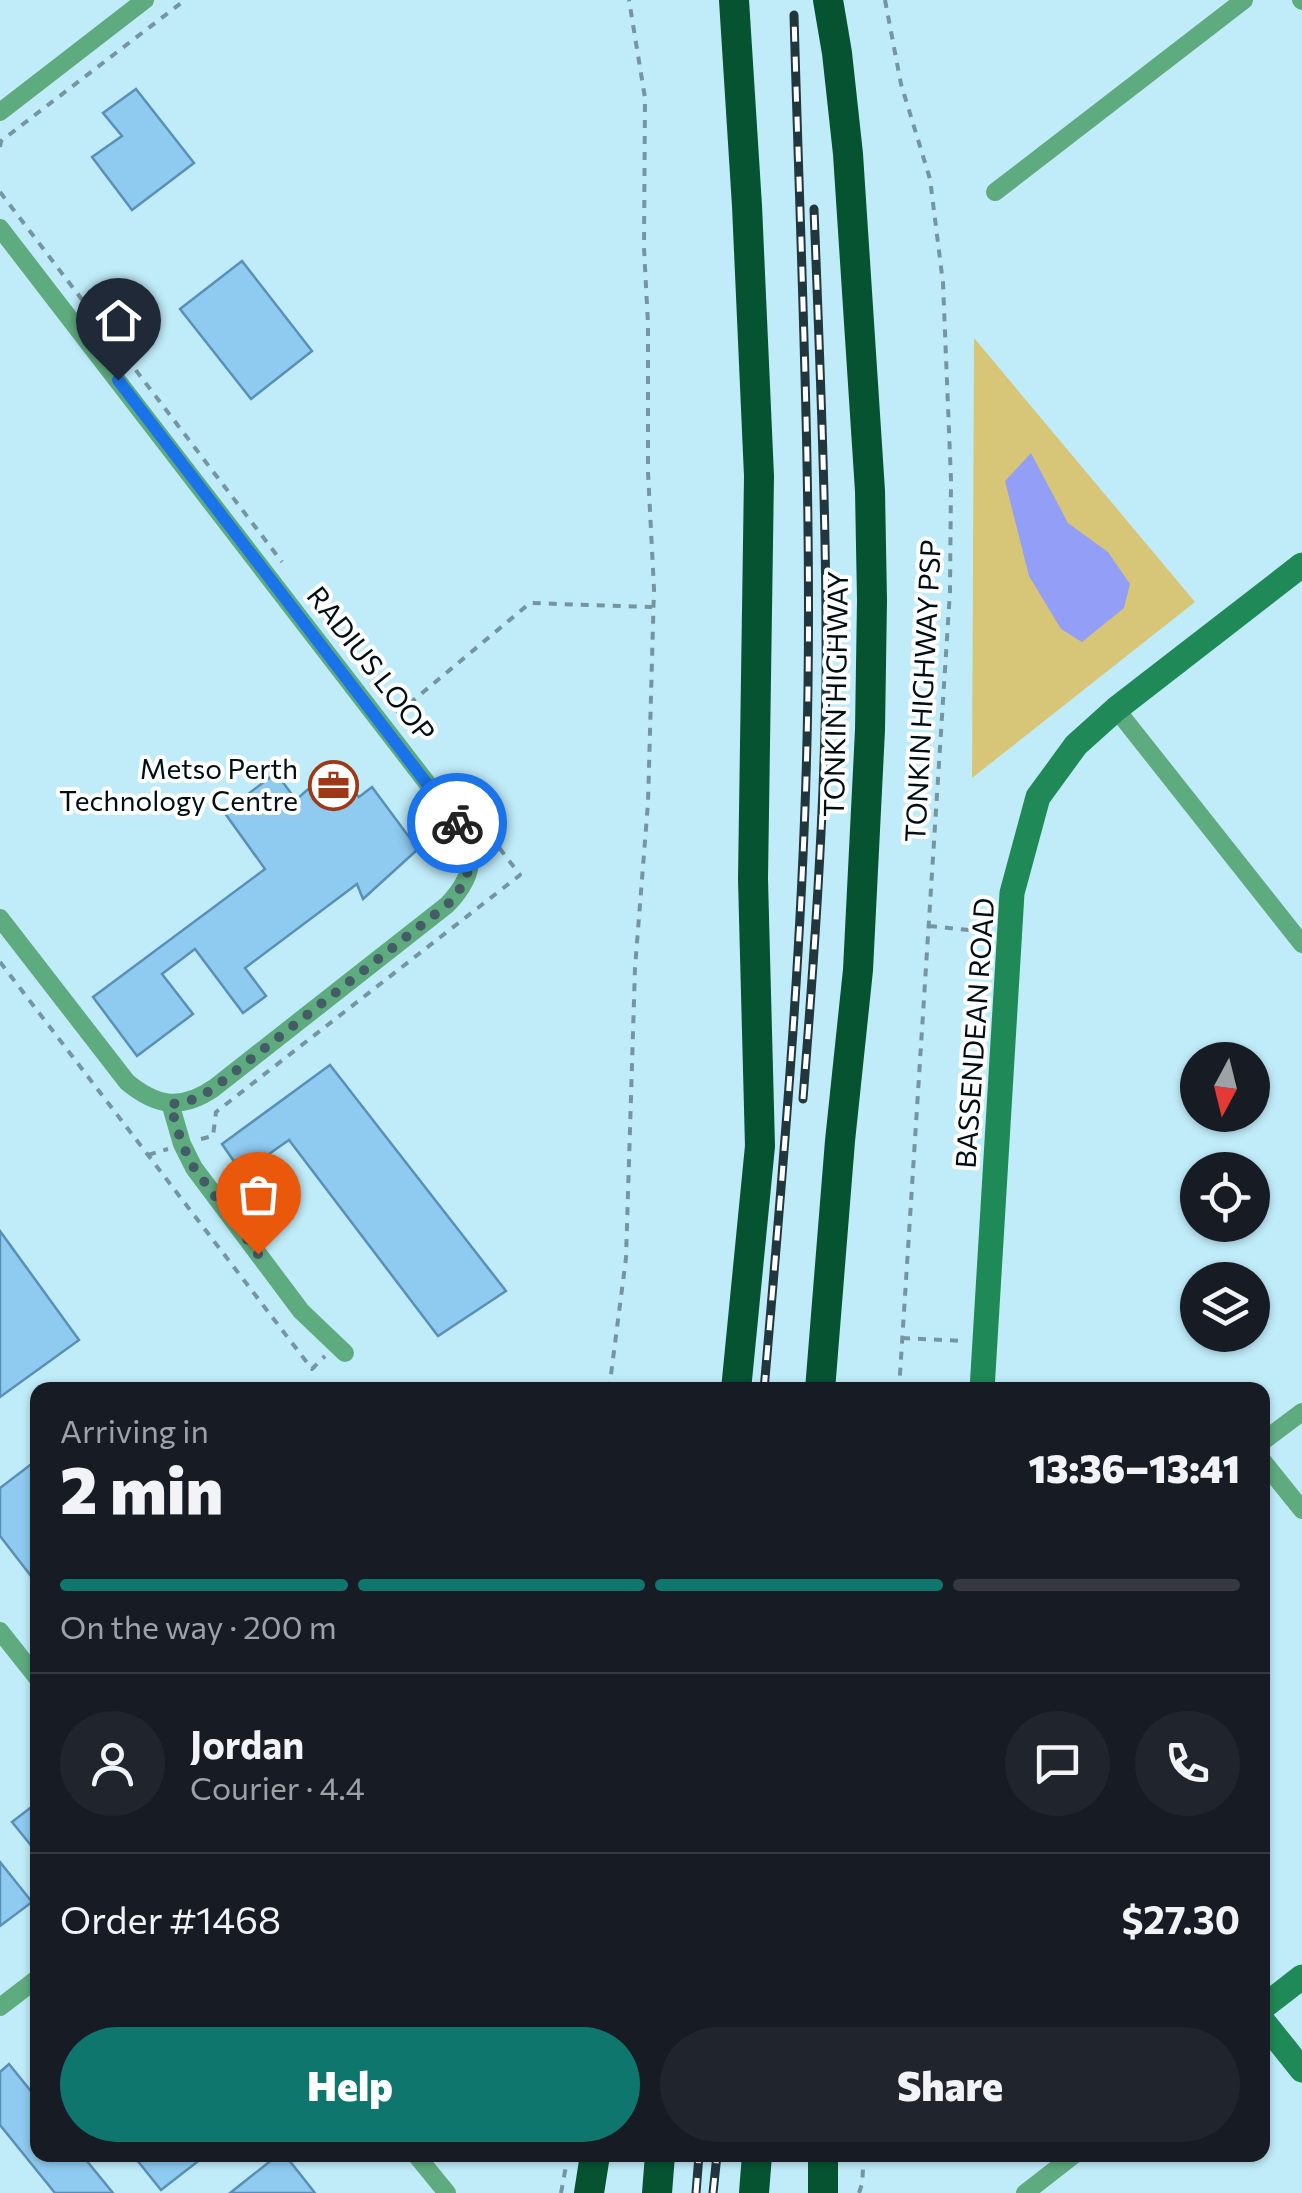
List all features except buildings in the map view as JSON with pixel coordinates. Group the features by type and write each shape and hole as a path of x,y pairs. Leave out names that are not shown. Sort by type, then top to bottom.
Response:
{"highway":[{"path":"722,1382 740,1164 753,879 759,476 734,0"},
{"name":"TONKIN HIGHWAY","path":"821,1382 858,970 872,600 870,491 848,154 828,0"},
{"path":"737,1382 760,1146 753,879"},
{"path":"836,1382 840,1141"},
{"path":"589,2193 594,2162"},
{"path":"657,2193 659,2162"},
{"path":"754,2193 756,2162"},
{"path":"823,2193 824,2162"}],"street":[{"path":"0,112 144,0"},
{"path":"995,192 1244,0"},
{"name":"RADIUS LOOP","path":"0,228 447,808 465,834 471,855 466,881 447,905 214,1088 199,1098 170,1104"},
{"name":"BASSENDEAN ROAD","path":"983,1382 1012,893 1038,797 1076,746 1116,709 1302,565"},
{"path":"1116,709 1302,944"},
{"path":"0,918 127,1082 151,1098 170,1104 194,1168 301,1311 340,1349"},
{"path":"1270,1436 1302,1412"},
{"path":"1270,1470 1302,1510"},
{"path":"0,1631 30,1669"},
{"path":"1270,2002 1302,1977"},
{"path":"0,2007 30,1984"},
{"path":"1270,2030 1302,2070"},
{"path":"422,2162 447,2193"},
{"path":"1025,2193 1065,2162"}],"path":[{"path":"0,147 0,141 186,0"},
{"path":"610,1382 626,1258 635,968 648,803 654,607 644,248 645,98 629,0"},
{"name":"TONKIN HIGHWAY PSP","path":"884,0 901,84 930,179 943,283 951,480 950,591 899,1382"},
{"path":"0,192 289,572"},
{"path":"398,714 530,603 654,607"},
{"path":"213,1136 216,1112 520,875 464,802"},
{"path":"929,926 1010,934"},
{"path":"0,962 312,1368 340,1349"},
{"path":"902,1338 986,1342"},
{"path":"561,2193 567,2162"},
{"path":"858,2193 864,2162"}],"shaded area":[{"path":"974,338 1195,602 972,778"}],"water":[{"path":"1031,453 1068,523 1108,552 1130,584 1124,608 1082,642 1061,629 1029,576 1005,481"}],"railway":[{"path":"765,1382 798,952 808,688 806,436 794,15"},
{"path":"803,1099 821,838 826,681 814,209"},
{"path":"696,2193 698,2162"},
{"path":"713,2193 716,2162"}],"way so far":[{"path":"258,1254 194,1168 170,1104 199,1098 214,1088 447,905 460,892 470,870 471,855 457,823"}],"place":[{"name":"Metso Perth Technology Centre","path":"333,785"}],"route":[{"path":"118,380 457,823"}]}
